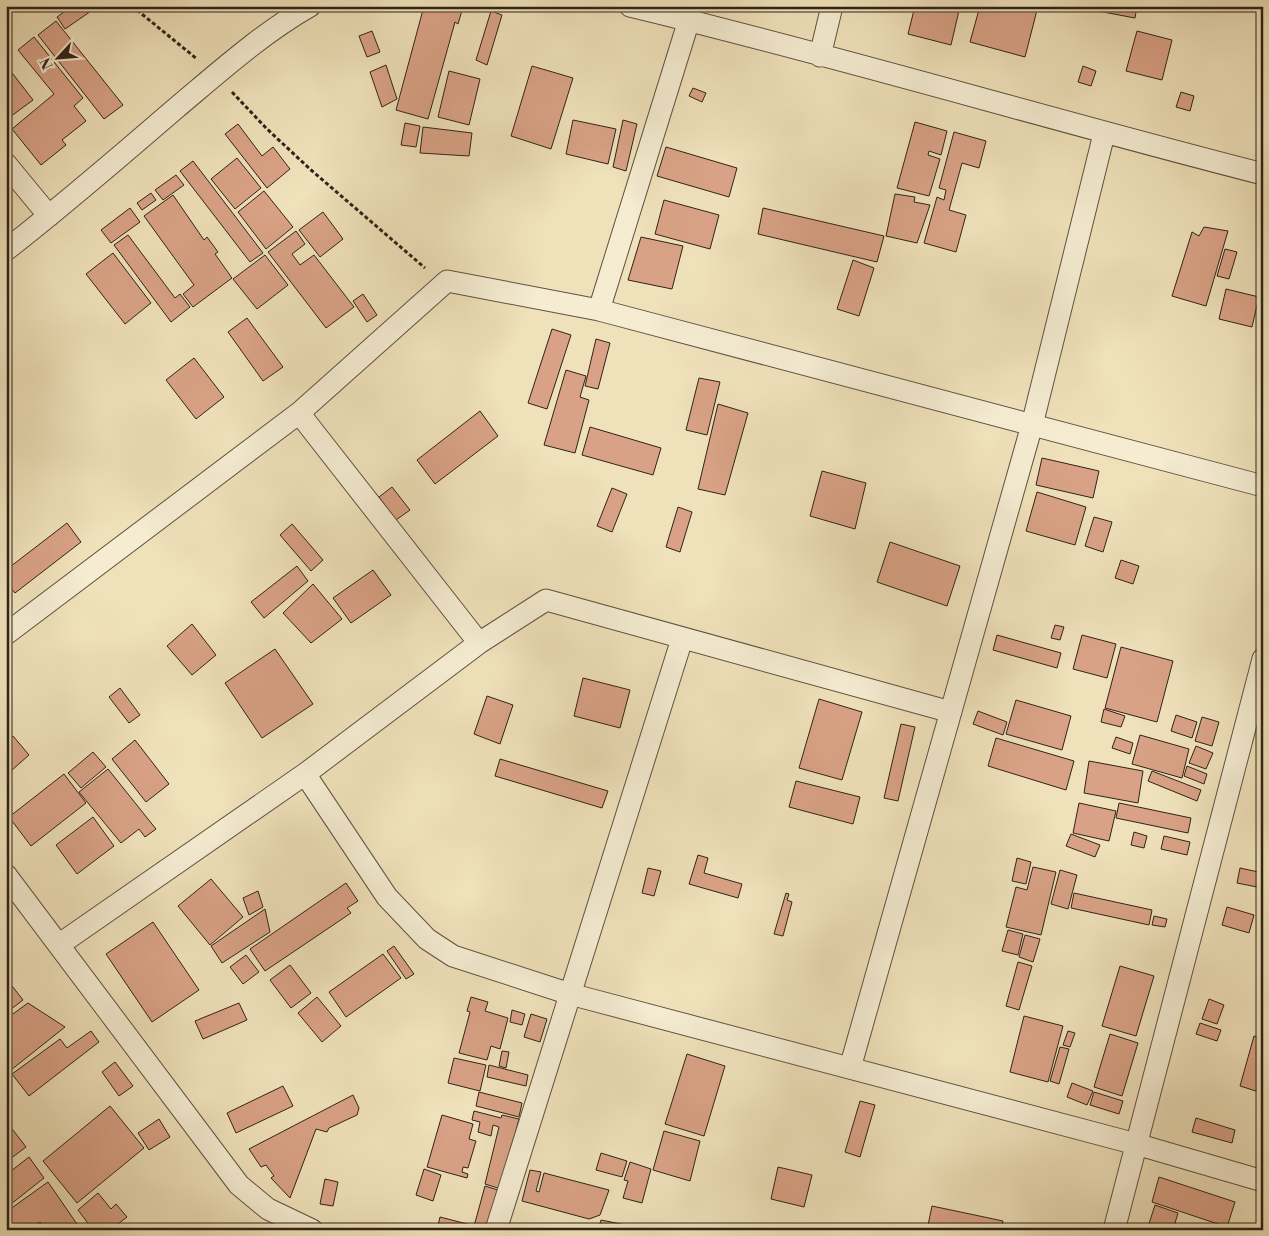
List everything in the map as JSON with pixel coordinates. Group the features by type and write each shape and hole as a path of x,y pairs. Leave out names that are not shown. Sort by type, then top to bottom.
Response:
{"street":[{"path":"6,250 49,216 216,74 281,24 310,6"},
{"path":"630,6 689,20 1104,134 1263,174"},
{"path":"820,56 832,6"},
{"path":"599,310 689,20"},
{"path":"850,1068 1032,425 1104,134"},
{"path":"6,164 49,216"},
{"path":"6,634 299,413 447,281 599,310 1263,486"},
{"path":"299,413 479,643"},
{"path":"60,944 305,774 479,643 548,600 682,639 950,712"},
{"path":"496,1230 682,639"},
{"path":"1114,1230 1263,659"},
{"path":"305,774 387,897 427,939 453,956 570,994 1136,1144 1263,1181"},
{"path":"6,875 60,944 239,1185 268,1209 312,1230"}],"path":[{"path":"132,6 216,74 266,128 414,260 447,281"}],"building":[{"path":"72,6 93,6 94,9 65,29 57,17"},
{"path":"424,6 463,7 458,24 455,22 428,119 396,110"},
{"path":"915,6 960,6 951,45 908,34"},
{"path":"980,6 1038,6 1025,57 970,42"},
{"path":"1098,6 1137,6 1135,18 1098,11"},
{"path":"491,11 502,15 487,65 476,60"},
{"path":"56,21 123,105 104,119 38,35"},
{"path":"372,31 380,52 367,57 359,36"},
{"path":"1137,31 1172,40 1162,80 1126,71"},
{"path":"34,37 83,98 74,106 86,121 62,140 66,145 41,165 12,129 54,94 18,50"},
{"path":"6,65 33,100 6,120"},
{"path":"386,65 397,99 382,107 370,72"},
{"path":"532,66 573,78 551,149 511,136"},
{"path":"1083,66 1096,71 1091,86 1078,82"},
{"path":"449,71 480,79 469,125 438,117"},
{"path":"693,88 706,93 702,102 689,96"},
{"path":"1181,92 1194,96 1190,111 1176,107"},
{"path":"573,120 616,129 608,164 566,154"},
{"path":"623,120 637,124 626,171 613,167"},
{"path":"915,122 947,131 941,155 929,151 928,155 940,159 929,196 897,188"},
{"path":"405,123 420,126 416,147 401,145"},
{"path":"238,124 262,156 273,147 290,169 267,188 225,134"},
{"path":"423,127 472,133 469,156 420,153"},
{"path":"954,132 986,141 979,168 962,163 949,210 966,215 956,252 924,243 937,197 944,200 946,190 939,188"},
{"path":"666,147 737,168 729,197 657,176"},
{"path":"237,158 261,188 235,209 211,179"},
{"path":"193,161 263,253 250,262 180,171"},
{"path":"176,175 184,185 163,200 155,190"},
{"path":"264,191 293,227 266,249 238,212"},
{"path":"151,193 156,200 142,210 137,203"},
{"path":"895,194 915,197 914,202 930,205 917,243 886,236"},
{"path":"173,195 204,240 207,237 218,252 215,254 232,278 193,307 183,294 194,285 144,216"},
{"path":"664,200 719,215 710,249 655,234"},
{"path":"130,208 140,222 111,243 101,230"},
{"path":"763,208 884,236 877,262 758,234"},
{"path":"323,212 343,239 320,257 299,230"},
{"path":"1204,227 1228,231 1206,306 1172,296 1192,232 1199,236"},
{"path":"296,231 305,244 292,254 300,265 314,255 354,307 326,328 268,252"},
{"path":"128,235 175,298 180,294 190,307 171,322 114,245"},
{"path":"641,237 683,246 672,289 628,280"},
{"path":"1225,249 1237,252 1229,279 1217,276"},
{"path":"113,253 151,303 125,324 86,274"},
{"path":"265,255 288,285 257,309 233,279"},
{"path":"853,260 874,268 859,316 837,309"},
{"path":"1226,289 1259,297 1252,327 1219,319"},
{"path":"363,294 377,315 367,322 353,301"},
{"path":"247,318 283,367 263,381 228,332"},
{"path":"552,329 571,335 547,409 528,403"},
{"path":"596,339 610,343 598,389 585,386"},
{"path":"194,358 224,397 196,419 166,380"},
{"path":"566,370 586,376 580,397 589,400 575,453 544,445"},
{"path":"699,378 720,382 707,435 686,430"},
{"path":"718,404 748,413 725,495 698,489"},
{"path":"480,411 498,436 435,484 417,460"},
{"path":"590,427 661,448 653,475 582,455"},
{"path":"1042,458 1099,471 1093,498 1036,485"},
{"path":"822,471 866,483 855,529 810,516"},
{"path":"392,487 410,510 396,520 379,497"},
{"path":"612,488 627,494 612,532 597,526"},
{"path":"1037,492 1086,507 1075,545 1026,531"},
{"path":"678,507 692,512 680,552 666,547"},
{"path":"1094,517 1112,522 1103,552 1085,546"},
{"path":"67,523 81,542 15,593 6,582 6,570"},
{"path":"292,524 323,560 311,571 280,535"},
{"path":"890,542 960,566 947,606 877,582"},
{"path":"1121,560 1139,566 1133,584 1115,578"},
{"path":"297,566 308,581 264,618 251,602"},
{"path":"373,570 391,595 351,623 333,598"},
{"path":"313,584 342,619 311,643 283,613"},
{"path":"192,624 216,655 192,675 167,646"},
{"path":"1055,625 1064,627 1060,640 1051,638"},
{"path":"997,635 1061,653 1057,668 993,650"},
{"path":"1082,635 1116,644 1107,678 1073,669"},
{"path":"1121,647 1173,661 1157,722 1105,708"},
{"path":"275,649 313,704 262,738 225,683"},
{"path":"583,678 630,690 620,728 574,716"},
{"path":"120,688 140,715 129,723 109,697"},
{"path":"487,696 513,705 500,744 474,734"},
{"path":"819,699 862,712 842,780 799,768"},
{"path":"1016,700 1071,716 1062,750 1006,734"},
{"path":"1104,709 1125,716 1121,727 1101,722"},
{"path":"978,711 1007,722 1003,735 973,724"},
{"path":"1176,715 1197,722 1192,738 1171,731"},
{"path":"1202,717 1219,722 1212,746 1195,741"},
{"path":"901,724 915,727 898,801 884,798"},
{"path":"1140,735 1189,749 1182,778 1132,764"},
{"path":"13,736 29,755 12,770 6,763 6,741"},
{"path":"1116,737 1133,743 1130,754 1112,748"},
{"path":"996,738 1074,761 1066,790 988,766"},
{"path":"135,740 169,784 146,802 112,759"},
{"path":"1196,746 1213,753 1206,769 1189,763"},
{"path":"93,752 106,767 81,788 68,773"},
{"path":"500,759 608,791 602,808 495,776"},
{"path":"1089,761 1143,771 1138,803 1084,793"},
{"path":"1187,766 1207,774 1204,784 1184,776"},
{"path":"108,769 156,829 145,837 139,829 121,843 79,792"},
{"path":"1152,771 1201,790 1197,801 1148,781"},
{"path":"64,774 86,803 31,846 9,817"},
{"path":"796,781 860,797 853,824 789,807"},
{"path":"1079,803 1116,811 1109,841 1073,833"},
{"path":"1119,803 1191,818 1188,833 1116,818"},
{"path":"93,817 114,846 77,874 56,845"},
{"path":"1134,832 1147,836 1144,848 1131,845"},
{"path":"1071,834 1100,845 1095,857 1066,846"},
{"path":"1164,836 1190,842 1187,855 1161,849"},
{"path":"698,855 708,858 704,873 742,884 738,898 689,884"},
{"path":"1017,858 1031,862 1026,884 1012,881"},
{"path":"1033,867 1056,872 1041,935 1006,927 1016,887 1027,890"},
{"path":"648,868 661,871 654,896 642,893"},
{"path":"1240,868 1263,873 1262,888 1237,883"},
{"path":"1060,870 1077,875 1068,909 1051,904"},
{"path":"211,879 243,917 210,945 178,906"},
{"path":"346,883 358,901 347,908 351,913 265,971 250,949"},
{"path":"258,891 263,907 249,915 243,898"},
{"path":"786,893 789,894 787,900 792,902 783,936 774,934"},
{"path":"1074,893 1152,910 1149,925 1071,908"},
{"path":"1227,907 1254,915 1249,933 1222,925"},
{"path":"265,909 270,932 222,963 211,946"},
{"path":"1154,916 1167,919 1165,927 1152,925"},
{"path":"153,922 199,990 152,1022 106,954"},
{"path":"1008,930 1023,934 1018,955 1002,951"},
{"path":"1025,935 1040,939 1033,962 1019,957"},
{"path":"394,946 414,974 406,979 387,951"},
{"path":"383,954 401,978 346,1017 329,992"},
{"path":"246,955 259,972 243,984 230,967"},
{"path":"1018,962 1032,966 1019,1010 1006,1006"},
{"path":"290,965 311,993 291,1008 270,980"},
{"path":"1120,966 1154,976 1136,1036 1102,1026"},
{"path":"9,982 23,1000 6,1013 6,984"},
{"path":"317,997 341,1026 322,1042 298,1013"},
{"path":"471,997 488,1002 485,1011 508,1018 500,1049 491,1046 487,1060 459,1053 470,1012 467,1011"},
{"path":"1209,999 1224,1005 1217,1024 1202,1019"},
{"path":"28,1003 65,1027 6,1074 6,1019"},
{"path":"239,1003 247,1020 203,1039 195,1021"},
{"path":"512,1010 525,1014 522,1025 510,1022"},
{"path":"531,1014 547,1019 540,1042 524,1037"},
{"path":"1024,1016 1063,1026 1048,1082 1010,1072"},
{"path":"1200,1023 1221,1030 1217,1041 1196,1034"},
{"path":"91,1031 99,1042 29,1096 12,1074 60,1039 67,1048"},
{"path":"1068,1031 1075,1033 1070,1047 1063,1045"},
{"path":"1110,1034 1138,1043 1122,1096 1094,1087"},
{"path":"1254,1036 1263,1039 1263,1079 1259,1092 1240,1086"},
{"path":"1060,1047 1069,1049 1059,1084 1050,1081"},
{"path":"502,1051 509,1052 506,1068 499,1066"},
{"path":"687,1054 725,1066 704,1136 665,1124"},
{"path":"454,1058 486,1065 480,1091 448,1083"},
{"path":"115,1062 133,1086 119,1096 102,1072"},
{"path":"489,1065 528,1075 526,1086 487,1077"},
{"path":"1072,1083 1093,1091 1087,1105 1067,1097"},
{"path":"283,1086 293,1106 236,1133 227,1113"},
{"path":"479,1092 522,1103 519,1117 476,1106"},
{"path":"1094,1092 1123,1101 1119,1114 1090,1105"},
{"path":"353,1095 359,1108 357,1115 329,1128 327,1132 316,1129 290,1198 271,1178 274,1176 266,1165 261,1167 249,1149"},
{"path":"860,1101 875,1105 860,1157 845,1152"},
{"path":"110,1106 144,1148 77,1203 43,1161"},
{"path":"474,1111 501,1118 502,1115 519,1119 501,1189 485,1184 499,1127 493,1125 491,1136 478,1132 480,1122 472,1120"},
{"path":"442,1115 473,1124 469,1139 476,1141 468,1168 463,1167 462,1172 468,1174 467,1178 427,1167"},
{"path":"1196,1118 1235,1130 1232,1143 1192,1132"},
{"path":"159,1119 170,1137 149,1150 138,1133"},
{"path":"6,1121 26,1147 6,1162"},
{"path":"664,1131 700,1141 690,1181 653,1170"},
{"path":"601,1153 627,1161 622,1177 596,1170"},
{"path":"29,1157 44,1178 6,1208 6,1175"},
{"path":"630,1162 651,1169 642,1203 623,1198 628,1181 624,1180"},
{"path":"778,1167 812,1175 804,1207 771,1199"},
{"path":"424,1169 441,1175 433,1201 416,1195"},
{"path":"530,1170 541,1172 536,1191 539,1192 544,1173 609,1190 600,1215 589,1219 522,1201"},
{"path":"1159,1177 1235,1202 1227,1227 1152,1202"},
{"path":"325,1179 338,1182 333,1206 320,1204"},
{"path":"48,1182 81,1230 45,1230 40,1222 29,1230 6,1230 6,1212"},
{"path":"485,1186 501,1191 490,1230 473,1230"},
{"path":"98,1193 111,1209 116,1204 127,1217 110,1230 93,1230 78,1210"},
{"path":"1155,1205 1178,1213 1173,1230 1147,1230"},
{"path":"932,1206 1003,1221 1001,1230 927,1230"},
{"path":"440,1217 471,1225 469,1230 437,1230"},
{"path":"601,1220 636,1227 635,1230 598,1230"}]}
